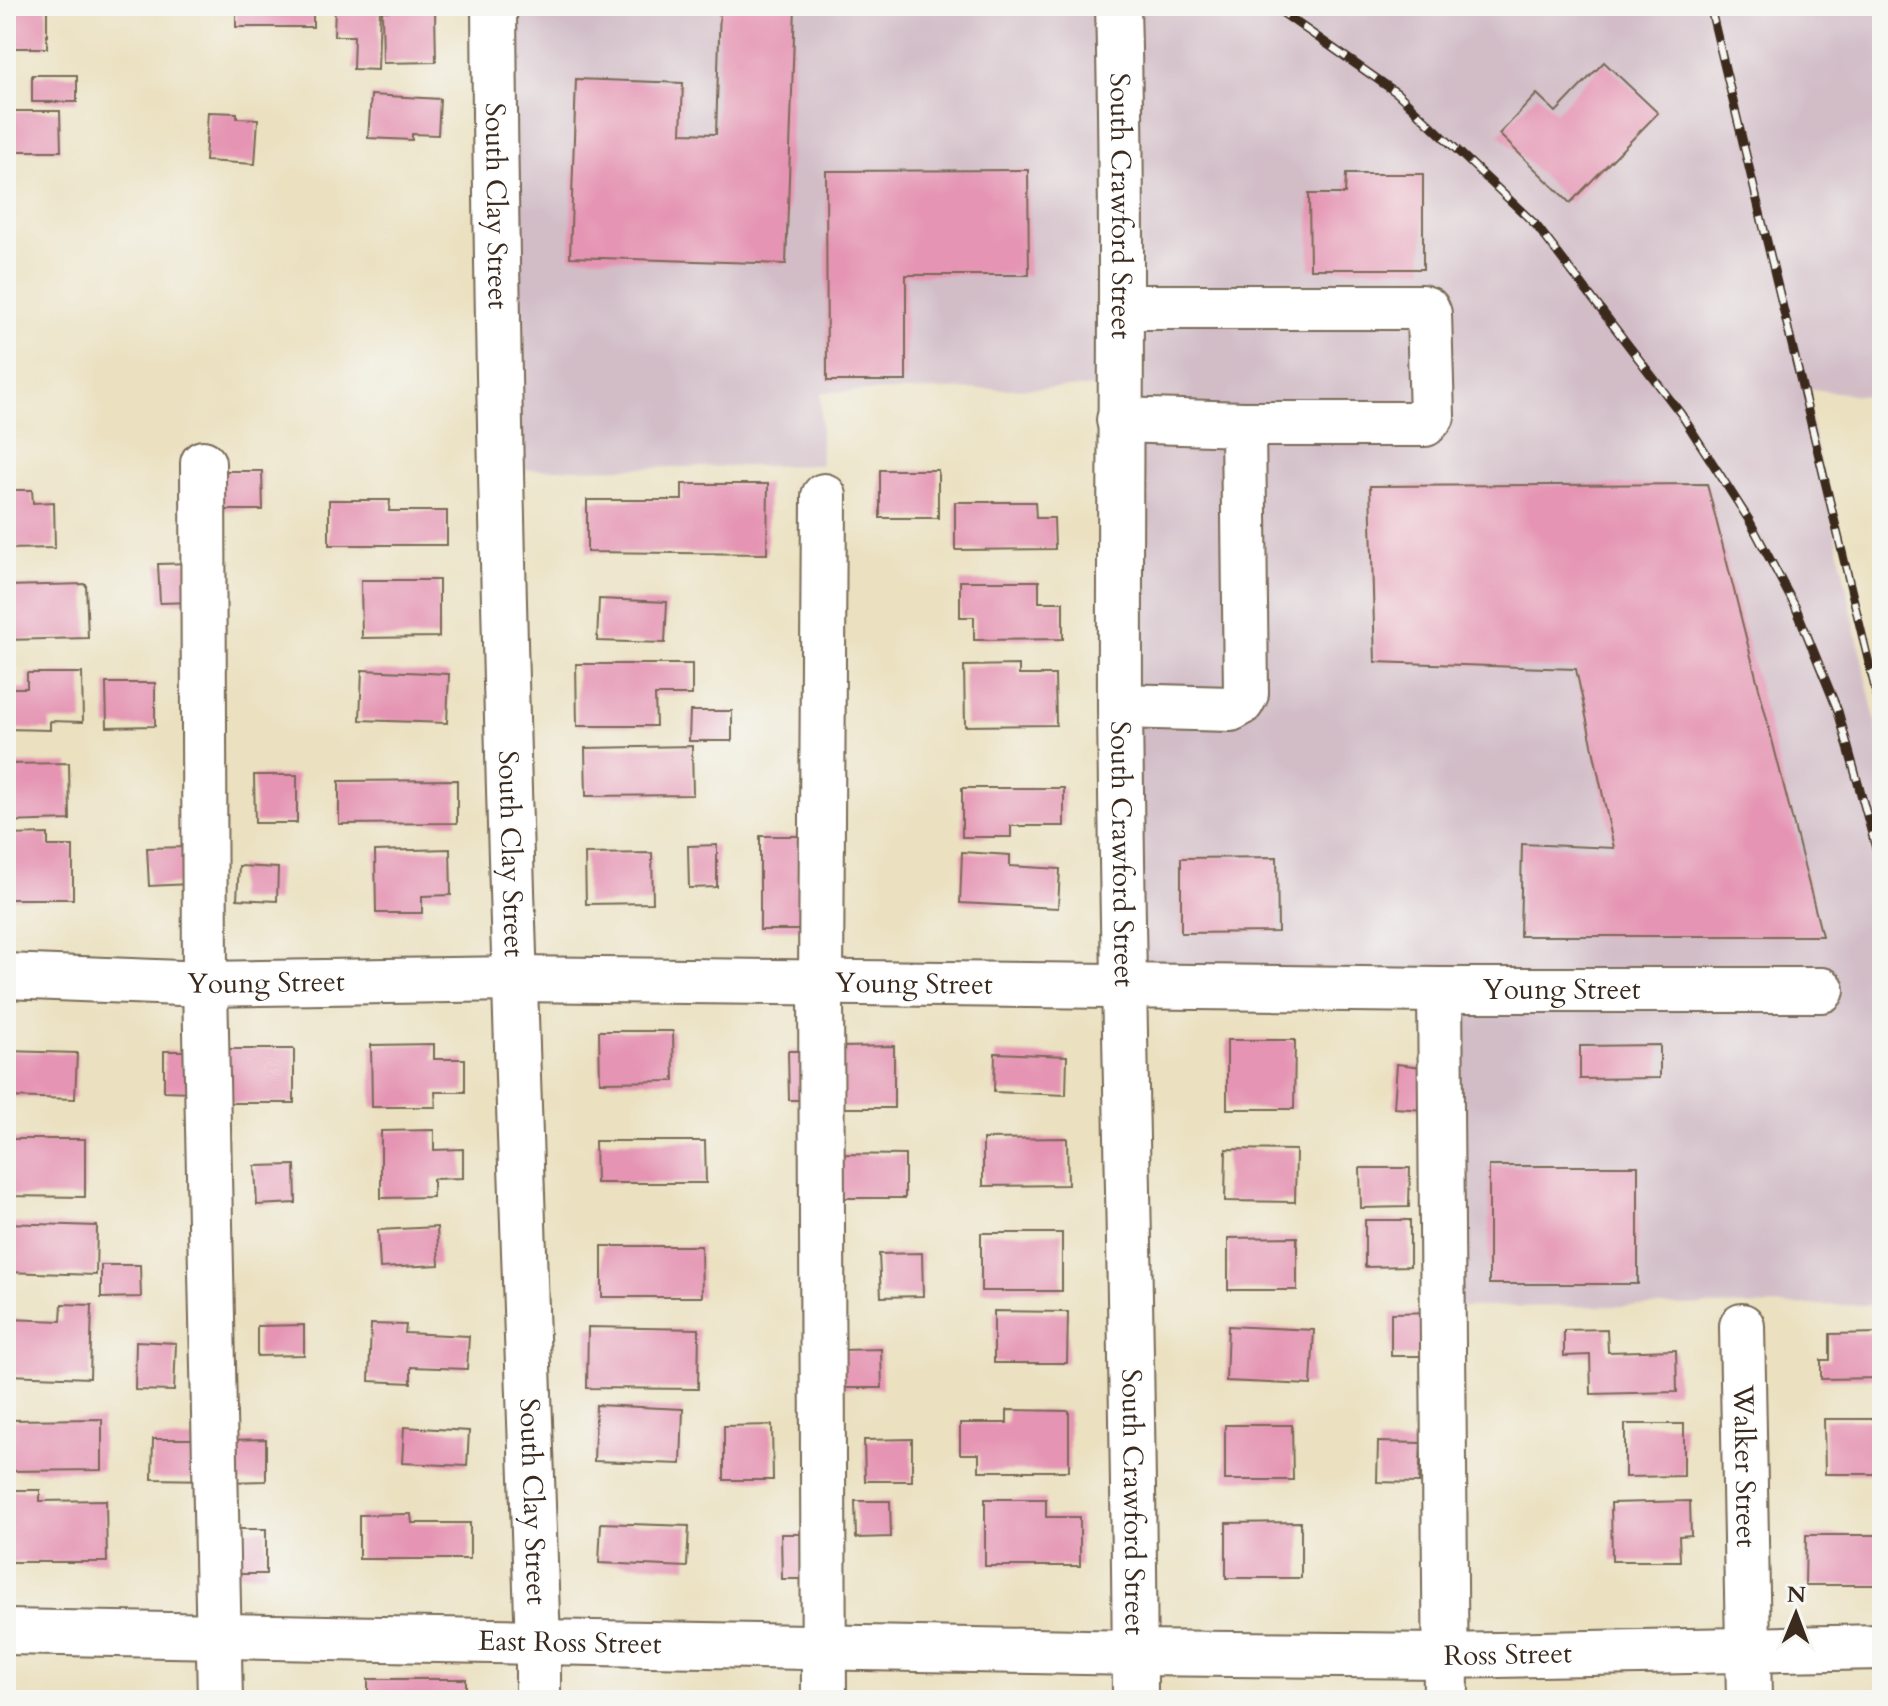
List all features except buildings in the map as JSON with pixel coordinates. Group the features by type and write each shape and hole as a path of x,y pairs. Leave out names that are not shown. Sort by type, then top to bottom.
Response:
{"street":[{"name":"South Clay Street","path":"494,6 514,979 538,1700"},
{"name":"South Crawford Street","path":"1118,6 1123,182 1119,420 1120,706 1135,1700"},
{"path":"1119,420 1425,424 1432,416 1427,309 1121,307"},
{"path":"1120,706 1231,709 1241,703 1246,694 1243,424"},
{"path":"203,463 205,984 220,1700"},
{"path":"824,496 821,984 824,1700"},
{"name":"Young Street","path":"6,976 205,984 514,979 1440,990 1822,990"},
{"path":"1440,990 1446,1700"},
{"name":"Walker Street","path":"1742,1326 1749,1700"},
{"name":"East Ross Street","path":"6,1632 1135,1653"},
{"name":"Ross Street","path":"1135,1653 1446,1656 1882,1647"}],"shaded area":[{"path":"494,6 1882,6 1882,398 1804,388 1882,753 1882,1305 1443,1307 1440,990 1125,987 1120,387 821,392 821,465 502,470"}],"railway":[{"path":"1273,6 1397,93 1536,225 1681,414 1749,520 1796,608 1838,711 1882,870"},
{"path":"1710,6 1882,717"}]}
